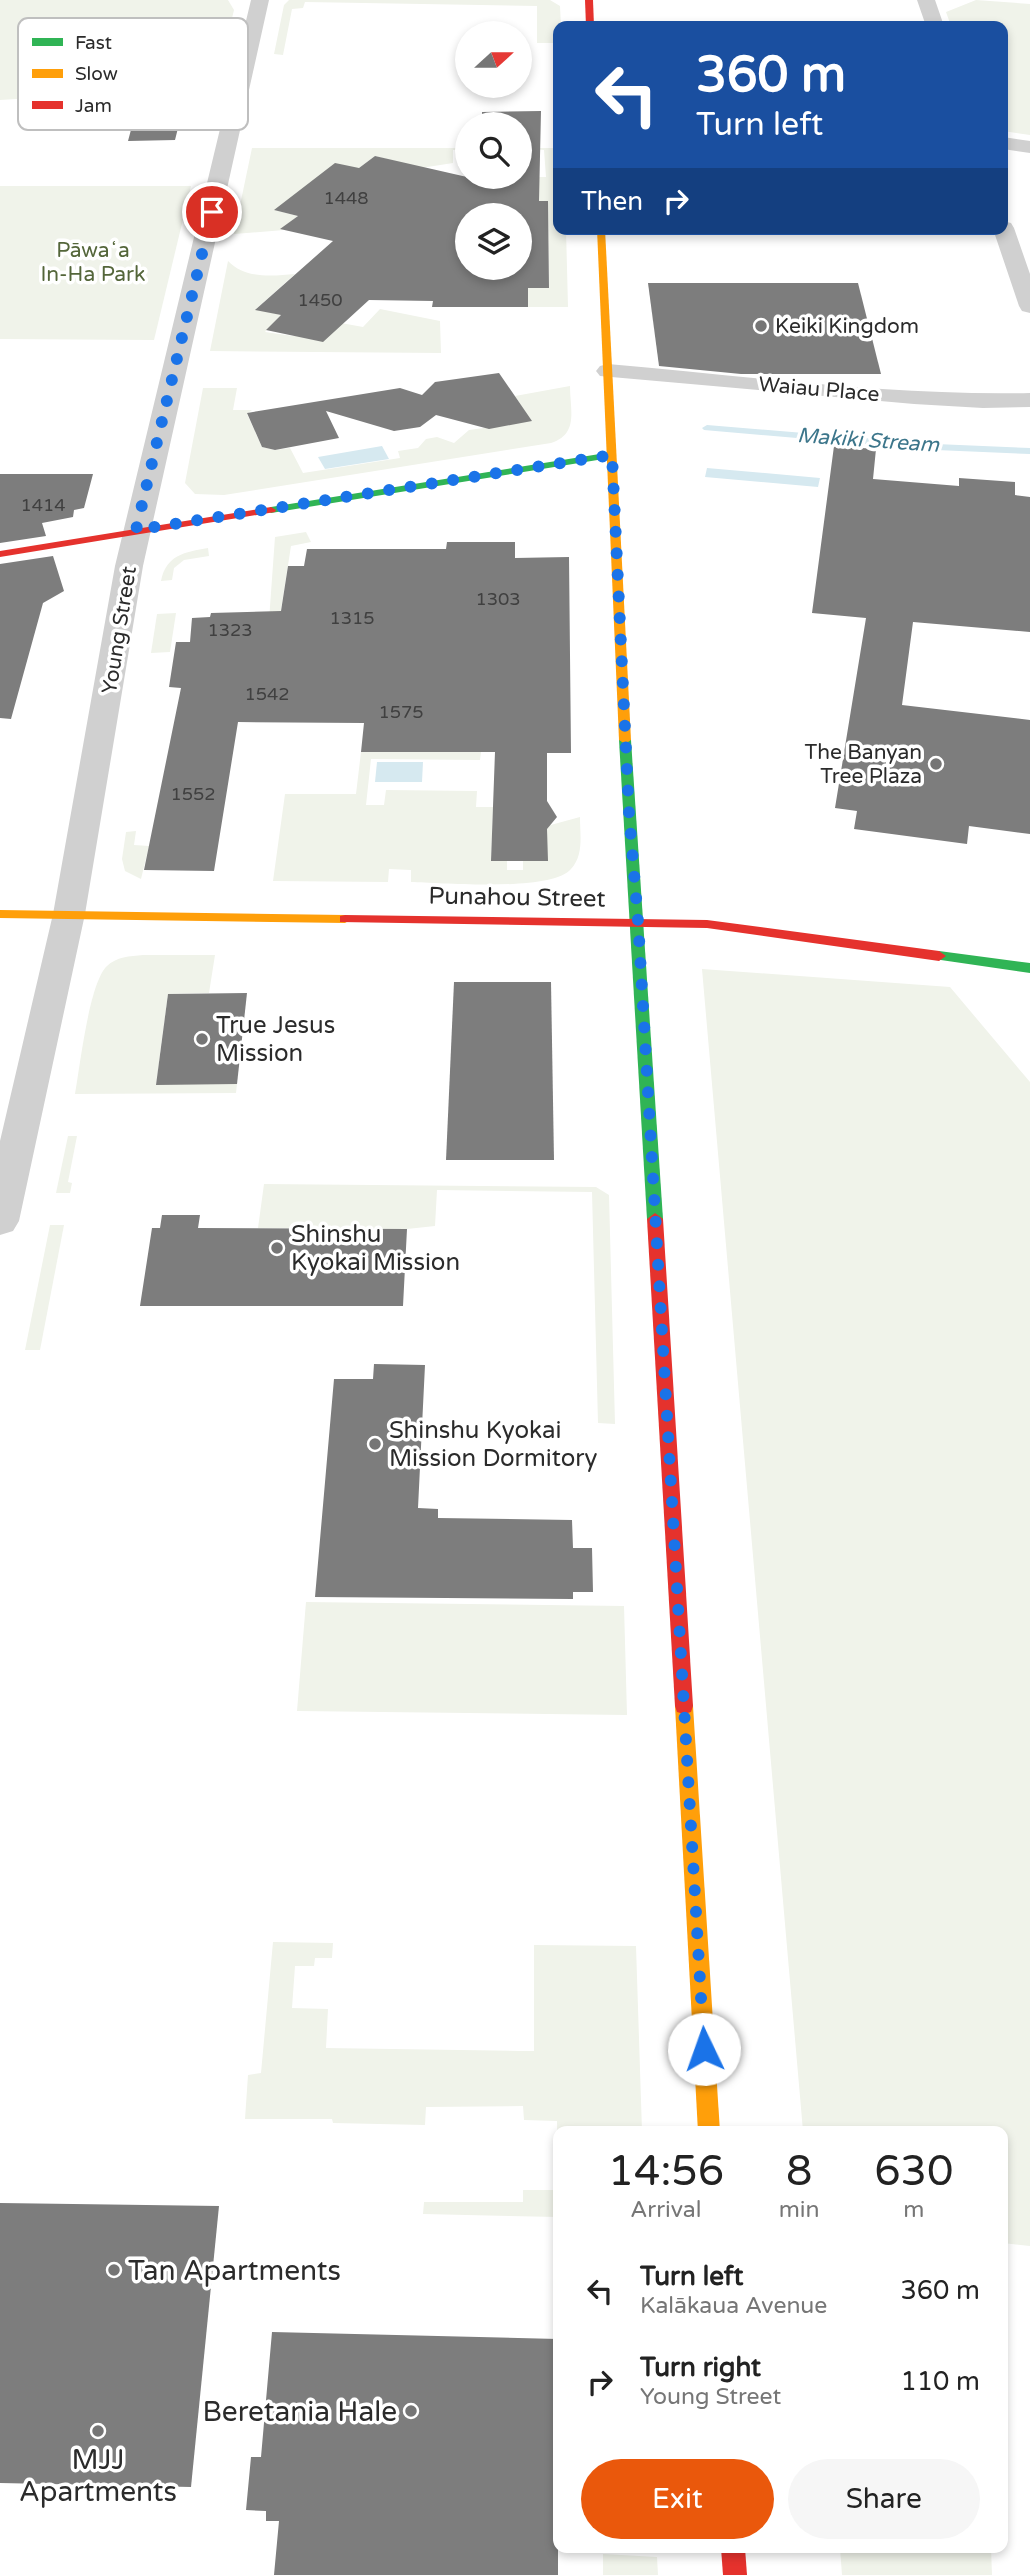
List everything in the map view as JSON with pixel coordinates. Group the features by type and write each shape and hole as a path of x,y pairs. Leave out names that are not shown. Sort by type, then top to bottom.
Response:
{"main road":[{"path":"589,0 590,21"},
{"path":"601,235 629,813 638,921 709,2126"},
{"path":"0,554 612,455"},
{"name":"Punahou Street","path":"0,914 707,924 1030,968"},
{"path":"733,2553 735,2575"}],"street":[{"name":"Young Street","path":"248,51 260,0"},
{"path":"926,0 932,21"},
{"name":"Young Street","path":"0,1221 69,914 136,530 230,130"},
{"path":"1008,143 1030,147"},
{"path":"1005,235 1030,306"},
{"name":"Waiau Place","path":"608,371 914,397 983,401 1030,400"}],"green space":[{"path":"0,0 228,0 234,10 232,18 18,18 18,99 0,100"},
{"path":"289,0 550,0 560,6 561,21 553,21 553,43 537,43 537,6 305,2 303,8 292,9 283,55 274,54 284,5"},
{"path":"976,0 1030,4 1030,135 1008,132 1008,21 949,21 946,12"},
{"path":"252,148 455,148 453,163 421,168 375,156 359,168 275,210 298,216 281,229 284,230 234,234"},
{"path":"532,148 553,148 553,235 566,235 568,307 528,307 528,288 549,287 548,202 528,201 532,177 546,177 544,150"},
{"name":"Pāwaʻa In-Ha Park","path":"0,186 191,186 154,340 0,339"},
{"path":"228,261 251,274 295,274 256,309 281,315 265,332 293,336 341,323 363,327 380,309 440,321 441,353 210,351"},
{"path":"570,386 569,427 566,434 551,443 224,495 195,494 185,483 203,388 237,388 233,410 252,410 247,414 262,447 275,450 290,448 303,473 400,458 398,451 418,448 426,439 437,437 454,443 469,430 514,424 526,413 515,396"},
{"path":"306,532 311,542 291,546 275,648 267,648 275,537"},
{"path":"208,548 209,556 184,560 174,568 172,580 161,581 167,565 172,560 184,553"},
{"path":"176,613 170,652 151,653 157,614"},
{"path":"361,752 481,752 480,760 371,759 366,805 384,805 386,790 477,791 476,807 493,807 491,861 507,861 507,870 523,870 523,861 547,861 547,826 580,817 578,858 571,869 560,876 520,883 411,882 411,870 389,869 388,882 273,881 285,794 356,794"},
{"path":"136,831 134,845 149,846 141,879 125,871 122,859 126,832"},
{"path":"143,955 215,955 209,993 168,994 156,1084 237,1084 236,1093 75,1094 90,1007 101,975 107,966 115,961"},
{"path":"702,969 950,987 1030,1082 1030,2246 1008,2244 1008,2126 803,2126"},
{"path":"68,1136 77,1136 68,1182 72,1183 70,1193 56,1193"},
{"path":"264,1184 596,1187 609,1195 615,1424 598,1423 592,1192 437,1190 435,1226 407,1229 258,1228"},
{"path":"50,1225 64,1225 40,1350 25,1350"},
{"path":"306,1602 624,1606 627,1715 297,1711"},
{"path":"273,1942 333,1943 332,1958 315,1958 314,1966 295,1966 292,2008 328,2009 326,2048 519,2051 534,2051 534,1945 636,1946 642,2126 557,2126 557,2121 524,2120 523,2106 426,2107 425,2125 333,2123 332,2119 245,2119 248,2075 261,2073"},
{"path":"523,2190 553,2190 553,2217 423,2214 424,2202 523,2202"},
{"path":"840,2553 991,2553 992,2575 842,2575"},
{"path":"603,2554 657,2557 658,2575 603,2575"}],"shaded area":[{"path":"382,446 389,459 325,469 318,457"},
{"path":"707,468 820,478 818,487 705,477"},
{"path":"377,762 423,762 422,782 375,782"}],"building":[{"path":"541,111 539,201 548,201 549,288 528,288 528,307 432,307 433,301 369,300 323,342 266,330 281,315 255,310 333,241 280,229 298,216 274,210 335,163 359,168 375,156 455,174 455,189 532,189 532,112 482,112"},
{"path":"131,130 178,130 175,140 128,141"},
{"name":"Keiki Kingdom","path":"648,283 858,283 881,374 741,374 659,366"},
{"path":"499,373 532,421 489,429 436,415 420,427 394,431 326,411 339,438 275,450 262,447 247,413 400,388 422,395 435,382"},
{"path":"834,446 876,449 873,479 959,486 959,478 1015,482 1015,495 1030,497 1030,632 913,622 902,705 1030,720 1030,834 969,826 967,844 854,829 857,811 835,808 866,618 812,613"},
{"path":"0,474 93,474 84,508 74,510 73,517 42,523 46,536 0,543"},
{"path":"447,542 515,542 515,558 569,557 571,753 547,753 547,801 557,817 547,829 548,861 491,861 495,752 361,752 364,723 238,722 214,871 144,870 181,688 169,687 176,642 190,642 192,618 210,617 211,613 281,611 288,566 304,566 307,549 446,549"},
{"path":"53,556 64,591 43,603 11,719 0,718 0,564"},
{"path":"454,982 551,982 554,1160 446,1160"},
{"name":"True Jesus Mission","path":"247,993 237,1084 156,1085 168,994"},
{"name":"Shinshu Kyokai Mission","path":"162,1215 200,1215 198,1228 407,1229 403,1306 140,1306 152,1228 160,1228"},
{"name":"Shinshu Kyokai Mission Dormitory","path":"374,1364 425,1365 418,1508 438,1509 438,1518 572,1520 573,1548 592,1548 593,1592 573,1592 573,1599 315,1597 334,1379 373,1379"},
{"path":"0,2203 219,2206 191,2487 0,2483"},
{"name":"Beretania Hale","path":"272,2332 553,2339 553,2553 558,2553 558,2575 274,2575 279,2521 266,2521 266,2511 246,2510 251,2457 261,2457"}],"waterway":[{"name":"Makiki Stream","path":"707,428 936,447 1030,451"}],"traffic: fast":[{"path":"271,510 612,455"},
{"path":"625,740 655,1219"},
{"path":"939,956 1030,968"}],"traffic: slow":[{"path":"601,235 625,740"},
{"path":"0,914 345,919"},
{"path":"684,1706 709,2126"}],"traffic: jam":[{"path":"589,0 590,21"},
{"path":"0,554 271,510"},
{"path":"345,919 707,924 939,956"},
{"path":"655,1219 684,1706"},
{"path":"733,2553 735,2575"}],"place":[{"name":"Keiki Kingdom","path":"761,326"},
{"name":"The Banyan Tree Plaza","path":"936,764"},
{"name":"True Jesus Mission","path":"202,1039"},
{"name":"Shinshu Kyokai Mission","path":"277,1248"},
{"name":"Shinshu Kyokai Mission Dormitory","path":"375,1444"},
{"name":"Tan Apartments","path":"114,2270"},
{"name":"Beretania Hale","path":"411,2411"},
{"name":"MJJ Apartments","path":"98,2431"}],"route":[{"path":"212,212 145,503 136,530 612,455 629,813 638,921 704,2049"}]}
